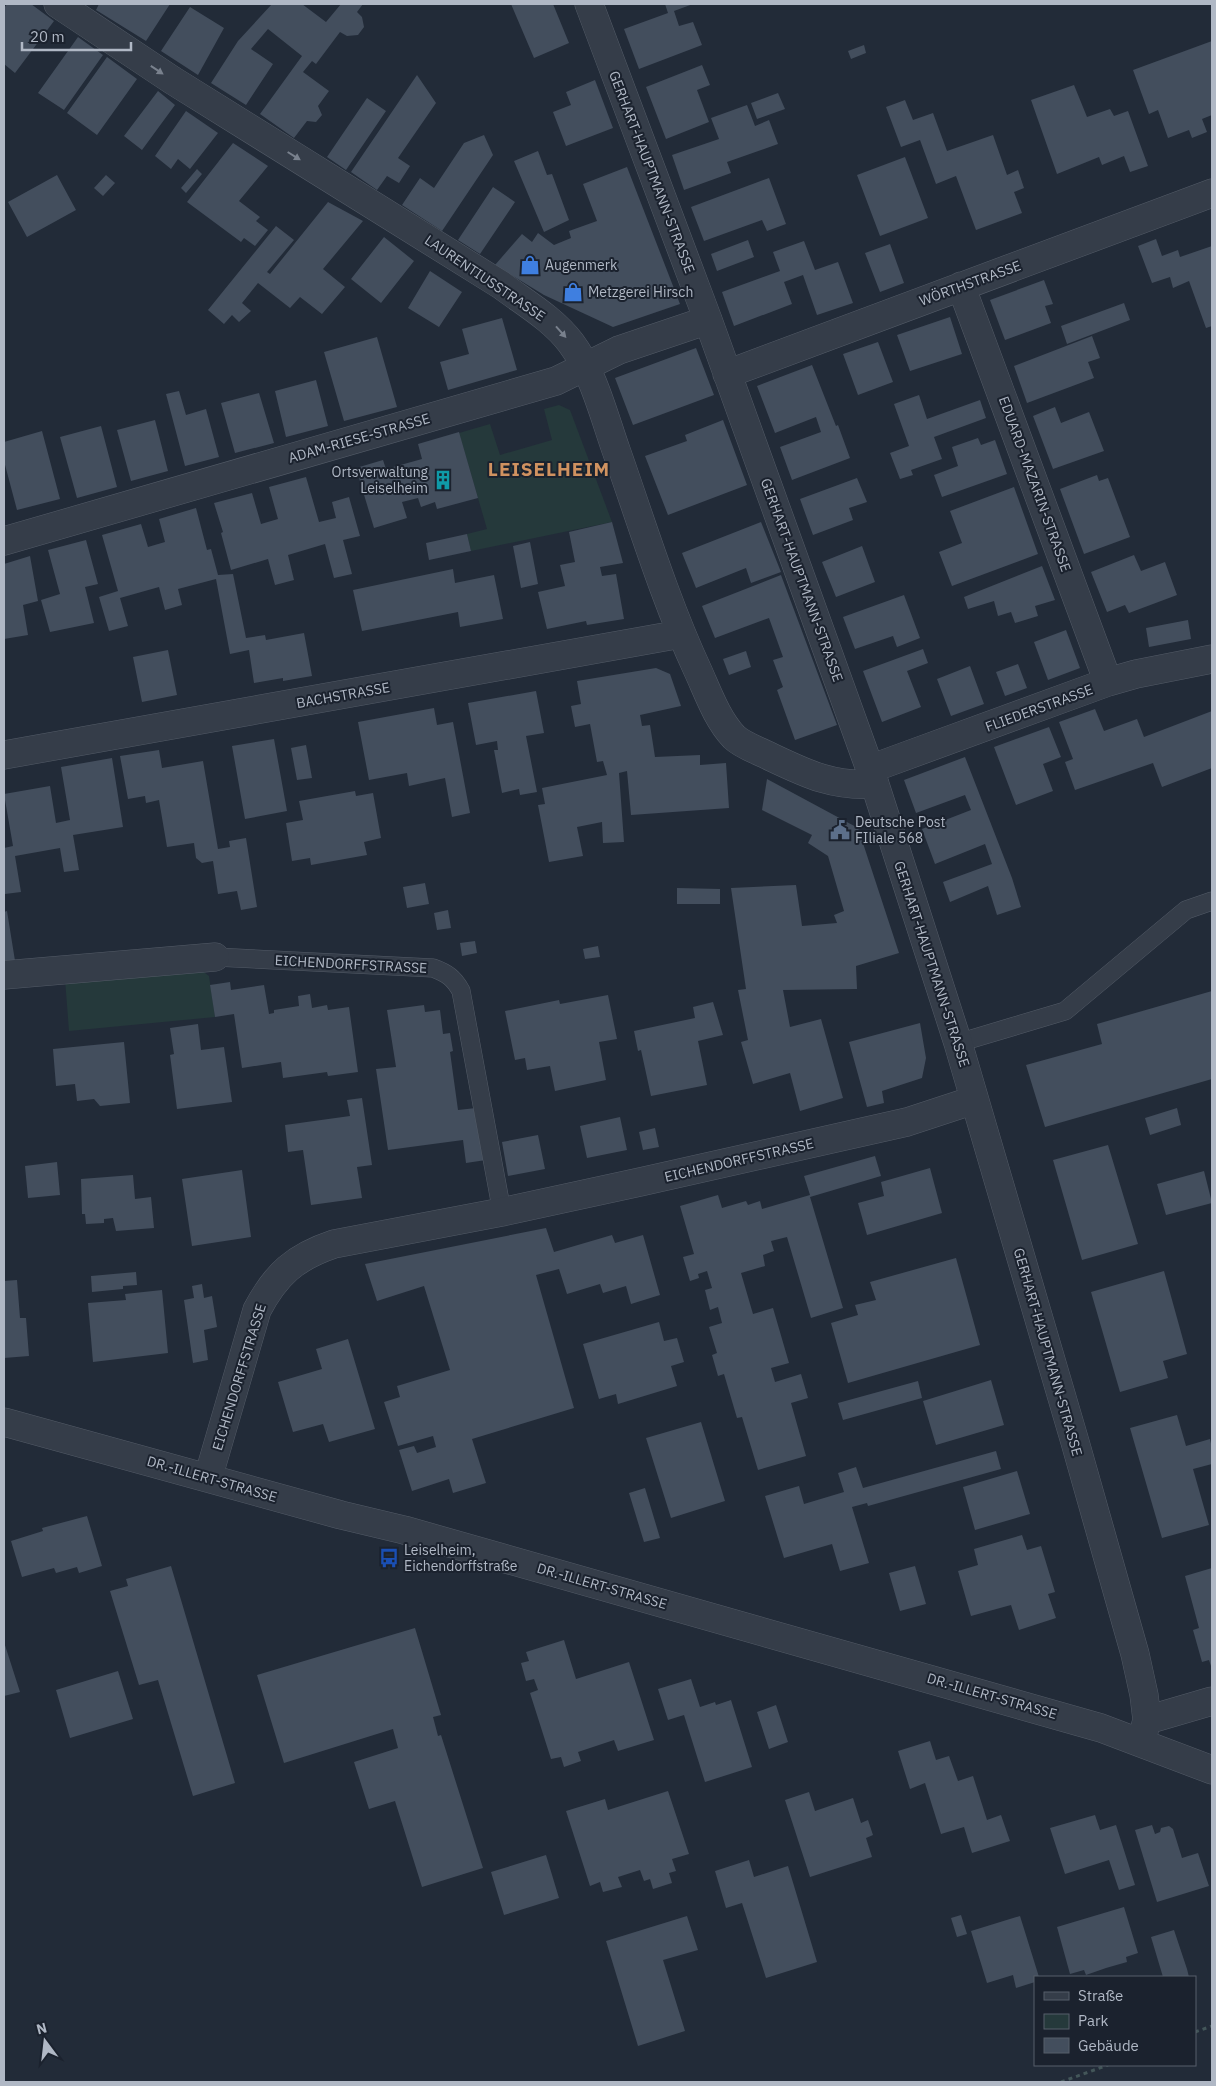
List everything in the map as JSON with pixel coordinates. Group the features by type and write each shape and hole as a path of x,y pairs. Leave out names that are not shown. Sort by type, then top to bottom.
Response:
{"street":[{"name":"LAURENTIUSSTRASSE","path":"58,4 172,80 501,285 553,323 571,343 584,366 603,413 681,634 718,713 735,738 822,779 855,785 872,777"},
{"name":"GERHART-HAUPTMANN-STRASSE","path":"589,4 708,320 872,777 958,1043 1135,1654 1144,1695 1144,1731"},
{"name":"WÖRTHSTRASSE","path":"727,374 1212,193"},
{"name":"EDUARD-MAZARIN-STRASSE","path":"961,286 1108,682"},
{"name":"ADAM-RIESE-STRASSE","path":"4,541 556,382 584,366 619,350 708,320"},
{"name":"BACHSTRASSE","path":"4,755 681,634"},
{"name":"FLIEDERSTRASSE","path":"872,777 1108,682 1212,658"},
{"path":"4,975 215,957"},
{"name":"EICHENDORFFSTRASSE","path":"208,1478 257,1310 267,1291 279,1275 296,1261 314,1250 334,1244 502,1212 907,1122 974,1100"},
{"name":"DR.-ILLERT-STRASSE","path":"4,1422 340,1515 404,1530 1101,1728 1144,1731 1212,1770"},
{"path":"1144,1731 1212,1701"}],"lane":[{"path":"958,1043 1065,1011 1186,910 1212,901"},
{"name":"EICHENDORFFSTRASSE","path":"215,957 433,968 445,972 454,979 461,991 502,1212"}],"path":[{"path":"1196,2032 1212,2026"},
{"path":"1061,2082 1105,2066"}],"green space":[{"path":"559,405 570,410 612,522 471,551 467,534 487,529 459,433 490,424 500,455 552,440 544,409"},
{"path":"197,967 209,976 215,1017 69,1031 65,979"}],"building":[{"path":"7,4 31,4 54,21 15,73 4,64 4,8"},
{"path":"99,4 170,4 146,41 96,10"},
{"path":"272,4 302,4 326,22 341,4 363,4 357,12 362,17 364,27 358,35 347,36 340,32 316,64 312,61 303,72 329,91 318,106 322,115 316,122 307,121 294,138 260,114 302,56 268,29 251,49 273,64 246,105 211,83 238,41"},
{"path":"511,4 553,4 569,43 534,58"},
{"path":"665,4 693,4 674,11 679,26 693,22 702,45 639,69 624,29 668,13"},
{"path":"190,7 224,28 198,75 161,51"},
{"path":"78,37 103,55 64,110 38,93"},
{"path":"1212,41 1212,115 1202,119 1207,132 1192,138 1189,130 1168,138 1158,110 1149,114 1133,70"},
{"path":"864,45 866,53 851,59 848,51"},
{"path":"107,57 137,79 97,135 67,113"},
{"path":"702,65 710,85 697,90 709,122 666,139 646,87"},
{"path":"417,75 436,103 398,158 410,166 399,183 387,176 377,190 351,172"},
{"path":"595,80 613,128 566,146 553,112 571,105 566,92"},
{"path":"1074,85 1087,117 1110,109 1114,116 1128,111 1148,166 1130,172 1124,156 1102,165 1099,157 1057,174 1031,100"},
{"path":"158,91 175,105 142,150 124,136"},
{"path":"778,93 785,109 757,119 751,103"},
{"path":"367,98 386,111 346,170 327,157"},
{"path":"905,100 913,120 933,113 947,151 993,135 1007,175 1018,170 1024,188 1014,192 1022,213 976,230 956,176 936,184 920,140 901,147 886,107"},
{"path":"747,105 755,126 769,120 778,144 727,162 731,173 684,190 672,155 719,139 711,118"},
{"path":"186,111 218,133 190,169 178,159 171,169 155,156"},
{"path":"484,135 493,155 442,231 402,205 420,178 434,188 464,143"},
{"path":"233,143 268,166 239,201 260,217 256,221 268,230 255,246 244,238 241,242 187,202"},
{"path":"538,151 547,175 552,174 569,220 544,232 514,161"},
{"path":"905,157 928,218 880,236 857,175"},
{"path":"627,167 680,304 613,327 544,295 495,265 522,234 532,242 538,233 554,245 571,238 569,231 597,221 583,184"},
{"path":"197,169 202,174 186,193 181,188"},
{"path":"57,175 76,210 27,237 8,202"},
{"path":"106,175 115,183 103,196 94,188"},
{"path":"769,178 786,224 767,231 762,220 704,241 691,207"},
{"path":"493,187 515,202 480,254 458,240"},
{"path":"328,202 363,221 323,269 345,287 322,314 300,297 290,308 258,283 242,303 251,311 239,322 232,315 224,324 208,310 276,226 294,240 267,272 270,274"},
{"path":"384,237 414,261 381,303 351,279"},
{"path":"1156,239 1162,256 1178,250 1180,257 1212,246 1212,326 1206,328 1189,281 1173,288 1170,277 1152,283 1138,246"},
{"path":"748,240 754,257 717,271 711,254"},
{"path":"804,241 815,270 838,262 853,303 817,315 803,275 784,282 792,304 734,326 722,292 780,271 773,252"},
{"path":"890,244 904,283 880,292 865,253"},
{"path":"430,271 462,292 439,327 408,308"},
{"path":"1044,280 1053,304 1045,306 1051,323 1005,340 990,300"},
{"path":"1124,303 1130,320 1067,344 1061,326"},
{"path":"950,317 962,354 910,371 897,335"},
{"path":"502,318 517,370 448,390 440,362 469,354 462,329"},
{"path":"1092,336 1100,358 1088,362 1094,378 1027,403 1014,366"},
{"path":"377,337 397,407 344,421 324,352"},
{"path":"878,342 893,382 858,395 843,354"},
{"path":"696,348 714,395 633,425 615,378"},
{"path":"812,365 850,458 792,480 780,447 821,432 816,417 775,433 757,386"},
{"path":"316,380 328,426 286,437 275,391"},
{"path":"179,391 186,415 206,409 219,457 185,466 166,394"},
{"path":"259,393 274,443 235,453 221,403"},
{"path":"919,395 927,419 980,400 986,418 934,437 942,459 911,470 913,475 900,479 890,453 909,446 894,404"},
{"path":"1055,407 1061,423 1089,412 1104,451 1053,469 1033,416"},
{"path":"155,420 168,471 131,481 117,430"},
{"path":"723,420 747,485 668,515 645,456 687,441 685,435"},
{"path":"101,426 117,487 77,498 60,437"},
{"path":"42,431 60,499 17,510 4,461 4,442"},
{"path":"459,432 478,498 437,509 435,502 421,507 418,498 402,502 407,518 374,528 356,468 383,460 386,469 422,459 418,444"},
{"path":"978,438 981,445 995,440 1007,474 942,497 934,475 958,466 952,447"},
{"path":"1097,475 1099,481 1108,478 1130,537 1084,554 1060,489"},
{"path":"306,477 319,522 336,518 332,502 349,497 360,536 343,540 352,574 334,578 325,544 288,555 294,580 275,585 268,559 231,570 221,533 223,532 214,503 252,493 261,524 278,519 269,487"},
{"path":"857,478 867,502 849,508 853,520 813,535 800,499"},
{"path":"1014,487 1038,554 952,586 939,552 962,543 950,511"},
{"path":"196,508 207,550 211,549 218,575 233,574 246,638 265,635 266,640 304,633 312,676 254,683 249,650 230,654 216,579 178,589 182,605 165,610 159,587 120,598 128,626 109,631 99,597 118,591 102,535 141,524 148,547 165,542 159,519"},
{"path":"612,522 623,563 600,567 602,576 616,574 624,619 587,625 586,621 547,629 538,592 565,586 560,565 575,562 569,532"},
{"path":"761,522 781,572 751,583 746,568 696,588 682,553"},
{"path":"467,534 471,551 429,560 426,543"},
{"path":"86,540 98,584 85,587 94,623 50,632 41,600 60,594 48,550"},
{"path":"530,542 538,584 521,588 513,546"},
{"path":"862,546 875,582 836,597 822,562"},
{"path":"1134,555 1141,571 1165,562 1177,595 1129,613 1125,605 1107,612 1091,572"},
{"path":"30,556 38,601 23,605 28,635 4,639 4,564"},
{"path":"1042,566 1055,600 1035,606 1038,616 1015,623 1011,612 998,616 994,601 968,609 964,597"},
{"path":"453,569 455,583 494,575 503,619 460,627 458,612 362,631 353,590"},
{"path":"781,575 837,725 795,740 777,690 783,687 773,660 783,657 769,618 715,638 702,606"},
{"path":"904,595 920,638 897,647 893,636 855,649 843,617"},
{"path":"1188,620 1191,639 1149,647 1146,628"},
{"path":"1066,630 1080,668 1048,680 1034,642"},
{"path":"923,649 928,663 907,671 921,707 882,722 863,671"},
{"path":"168,650 177,695 142,702 133,657"},
{"path":"746,651 751,667 729,675 723,659"},
{"path":"1018,664 1027,688 1005,696 996,672"},
{"path":"970,666 984,704 951,716 937,679"},
{"path":"656,668 670,674 681,706 640,715 642,726 650,725 655,757 700,755 700,765 726,763 729,808 631,815 627,771 619,773 624,842 603,843 602,822 577,827 583,856 549,862 538,805 545,804 542,788 607,775 603,761 597,762 590,724 575,727 571,706 581,704 577,681"},
{"path":"536,691 544,733 526,736 537,792 520,795 519,789 502,793 494,750 498,750 497,741 476,745 468,703"},
{"path":"434,708 437,725 453,722 470,813 452,817 445,778 409,786 407,773 369,780 358,722"},
{"path":"1095,709 1104,731 1137,719 1144,737 1212,711 1212,768 1162,787 1153,763 1075,790 1065,762 1073,759 1059,722"},
{"path":"1049,727 1061,757 1043,764 1053,791 1016,805 994,747"},
{"path":"274,739 287,811 245,819 232,746"},
{"path":"306,745 312,778 297,780 291,748"},
{"path":"159,750 162,768 203,761 218,849 230,847 229,841 246,838 257,907 241,910 237,891 218,894 213,861 202,863 196,858 194,843 167,847 159,800 146,803 145,796 128,799 120,756"},
{"path":"965,757 1012,878 1021,907 997,915 988,886 950,902 943,882 992,864 985,844 935,864 922,829 971,810 965,795 916,813 904,780"},
{"path":"112,758 123,827 73,835 79,870 64,872 60,848 15,856 21,892 5,894 4,848 13,846 4,794 50,786 56,823 70,820 61,767"},
{"path":"767,779 858,828 899,953 856,966 857,989 783,990 790,1027 821,1019 843,1098 800,1111 790,1073 753,1084 741,1042 748,1040 738,990 746,989 731,888 796,885 802,926 837,923 834,915 844,911 828,856 808,843 812,835 762,810"},
{"path":"355,791 356,796 373,793 381,838 364,842 367,855 311,865 310,858 292,861 286,823 303,820 299,801"},
{"path":"425,883 429,904 407,908 403,887"},
{"path":"677,888 720,889 720,904 677,904"},
{"path":"448,910 451,928 437,930 434,913"},
{"path":"7,911 16,967 4,966 4,912"},
{"path":"475,941 477,953 462,956 460,943"},
{"path":"598,946 600,957 585,959 583,949"},
{"path":"230,982 231,990 264,985 269,1014 274,1013 274,1010 299,1006 298,996 310,994 312,1008 327,1005 328,1010 349,1007 358,1072 328,1076 327,1072 283,1078 281,1062 242,1068 234,1014 215,1017 210,985"},
{"path":"1212,991 1212,1079 1045,1127 1026,1065 1102,1044 1097,1024"},
{"path":"608,995 617,1039 599,1042 606,1080 555,1091 550,1066 527,1070 525,1058 515,1060 505,1011 559,1000 560,1004"},
{"path":"713,1002 723,1035 698,1041 707,1085 651,1096 641,1050 638,1051 634,1031 695,1018 693,1007"},
{"path":"424,1005 425,1012 440,1010 443,1034 450,1033 453,1051 450,1052 458,1110 476,1108 486,1160 466,1163 463,1140 388,1150 376,1069 396,1067 387,1010"},
{"path":"920,1023 926,1058 922,1078 882,1091 884,1103 867,1107 849,1042"},
{"path":"198,1024 201,1050 224,1047 232,1102 177,1109 170,1055 174,1054 170,1028"},
{"path":"124,1042 130,1103 100,1106 94,1099 77,1101 75,1084 56,1086 53,1049"},
{"path":"362,1098 372,1165 357,1167 362,1198 311,1205 303,1150 288,1152 285,1125 350,1116 347,1100"},
{"path":"1177,1108 1181,1125 1150,1135 1145,1118"},
{"path":"620,1117 627,1150 587,1158 580,1126"},
{"path":"655,1128 659,1147 643,1150 639,1132"},
{"path":"538,1135 545,1169 508,1176 502,1142"},
{"path":"1108,1145 1138,1244 1082,1260 1053,1160"},
{"path":"875,1156 881,1176 810,1197 843,1308 811,1318 787,1237 771,1241 774,1251 763,1255 765,1266 741,1273 753,1314 773,1308 789,1363 771,1368 775,1382 801,1374 808,1398 791,1403 806,1456 758,1470 742,1417 737,1418 724,1374 718,1376 712,1355 717,1353 709,1327 722,1323 718,1307 710,1310 705,1290 712,1288 707,1271 698,1274 699,1278 690,1281 683,1257 694,1254 680,1206 718,1195 722,1208 746,1201 748,1205 760,1201 762,1209 810,1195 804,1176"},
{"path":"57,1162 60,1195 28,1198 25,1166"},
{"path":"930,1168 942,1213 867,1235 858,1203 884,1196 881,1182"},
{"path":"242,1170 251,1237 192,1246 182,1179"},
{"path":"1204,1171 1212,1203 1166,1215 1157,1184"},
{"path":"133,1175 135,1199 151,1197 154,1228 116,1231 113,1218 104,1219 104,1223 86,1224 85,1214 82,1214 81,1179"},
{"path":"546,1228 554,1252 612,1235 615,1243 643,1235 660,1295 631,1304 626,1286 603,1293 600,1284 567,1294 559,1269 536,1275 574,1408 472,1439 486,1483 453,1493 449,1479 412,1491 399,1450 414,1446 417,1453 436,1447 433,1436 398,1446 384,1402 400,1397 397,1386 450,1370 424,1286 377,1301 365,1264"},
{"path":"956,1258 980,1345 848,1383 831,1323 858,1315 855,1305 876,1300 870,1282"},
{"path":"1164,1271 1187,1354 1163,1361 1168,1378 1120,1392 1091,1292"},
{"path":"136,1272 137,1285 123,1286 123,1289 92,1292 91,1276"},
{"path":"17,1280 20,1318 26,1318 29,1356 4,1358 4,1281"},
{"path":"202,1284 204,1298 212,1296 217,1327 204,1330 208,1360 193,1363 184,1300 194,1298 192,1286"},
{"path":"162,1290 168,1353 93,1362 88,1303 126,1300 125,1294"},
{"path":"659,1322 664,1341 677,1338 684,1362 671,1366 677,1386 618,1404 616,1394 599,1399 583,1344"},
{"path":"348,1339 375,1429 329,1442 323,1424 293,1432 278,1382 322,1369 316,1349"},
{"path":"991,1380 1004,1425 936,1445 923,1401"},
{"path":"918,1381 922,1398 843,1420 838,1403"},
{"path":"1177,1415 1186,1446 1210,1439 1212,1464 1193,1469 1209,1525 1162,1538 1130,1428"},
{"path":"701,1422 725,1501 671,1518 646,1438"},
{"path":"996,1451 1001,1469 868,1506 867,1503 852,1507 869,1563 840,1571 832,1544 784,1558 765,1496 799,1486 804,1504 844,1492 838,1473 856,1467 863,1488"},
{"path":"1017,1471 1030,1514 975,1530 963,1487"},
{"path":"645,1488 660,1538 644,1542 629,1493"},
{"path":"87,1516 102,1566 79,1573 77,1567 56,1573 54,1568 22,1577 11,1541 43,1531 42,1528"},
{"path":"1022,1535 1027,1550 1041,1546 1055,1592 1048,1594 1056,1618 1019,1630 1011,1605 971,1616 958,1571 978,1565 974,1549"},
{"path":"171,1566 235,1783 193,1796 158,1680 139,1685 110,1591 128,1586 126,1579"},
{"path":"915,1566 926,1604 900,1611 889,1573"},
{"path":"1212,1568 1211,1666 1209,1660 1202,1662 1193,1630 1199,1628 1185,1576"},
{"path":"415,1628 441,1715 433,1717 438,1736 441,1735 483,1868 422,1887 395,1801 369,1809 354,1762 398,1748 393,1729 284,1763 257,1675"},
{"path":"564,1640 576,1679 629,1662 654,1740 618,1751 614,1740 578,1752 581,1761 564,1767 561,1757 551,1759 530,1693 538,1690 534,1679 526,1681 521,1663 529,1661 526,1652"},
{"path":"4,1642 20,1692 4,1696"},
{"path":"118,1671 133,1719 70,1738 56,1690"},
{"path":"691,1679 700,1707 715,1702 716,1705 731,1700 752,1767 705,1782 684,1715 668,1720 658,1689"},
{"path":"776,1705 788,1742 769,1749 757,1712"},
{"path":"930,1741 936,1760 949,1756 958,1781 973,1776 987,1820 1001,1815 1010,1841 972,1853 964,1827 941,1834 925,1783 910,1789 898,1751"},
{"path":"668,1791 689,1854 672,1859 676,1871 669,1873 672,1883 653,1889 650,1879 644,1881 640,1870 618,1877 622,1887 603,1892 600,1882 590,1886 566,1811 605,1799 608,1810"},
{"path":"809,1792 815,1811 853,1798 861,1823 868,1820 873,1835 866,1838 872,1857 810,1877 785,1800"},
{"path":"1095,1815 1100,1830 1116,1825 1135,1885 1119,1890 1109,1860 1065,1874 1050,1828"},
{"path":"1152,1825 1155,1834 1160,1832 1161,1828 1169,1826 1173,1829 1182,1858 1198,1853 1209,1886 1157,1902 1135,1830"},
{"path":"546,1855 559,1898 504,1915 491,1872"},
{"path":"749,1860 754,1877 788,1866 817,1962 766,1978 742,1903 726,1908 715,1871"},
{"path":"1124,1907 1138,1953 1126,1957 1127,1962 1086,1975 1084,1970 1070,1974 1057,1927"},
{"path":"961,1915 967,1934 957,1937 951,1918"},
{"path":"687,1916 698,1950 663,1960 685,2031 638,2046 606,1941"},
{"path":"1020,1916 1039,1976 1034,1976 1034,1982 1016,1988 1013,1975 987,1983 971,1931"},
{"path":"1174,1930 1189,1976 1163,1976 1151,1937"}],"place":[{"name":"Augenmerk","path":"530,265"},
{"name":"Metzgerei Hirsch","path":"573,292"},
{"name":"Ortsverwaltung Leiselheim","path":"443,480"},
{"name":"Deutsche Post FIliale 568","path":"840,830"},
{"name":"Leiselheim, Eichendorffstraße","path":"389,1558"}],"district":[{"name":"LEISELHEIM","path":"549,469"}]}
